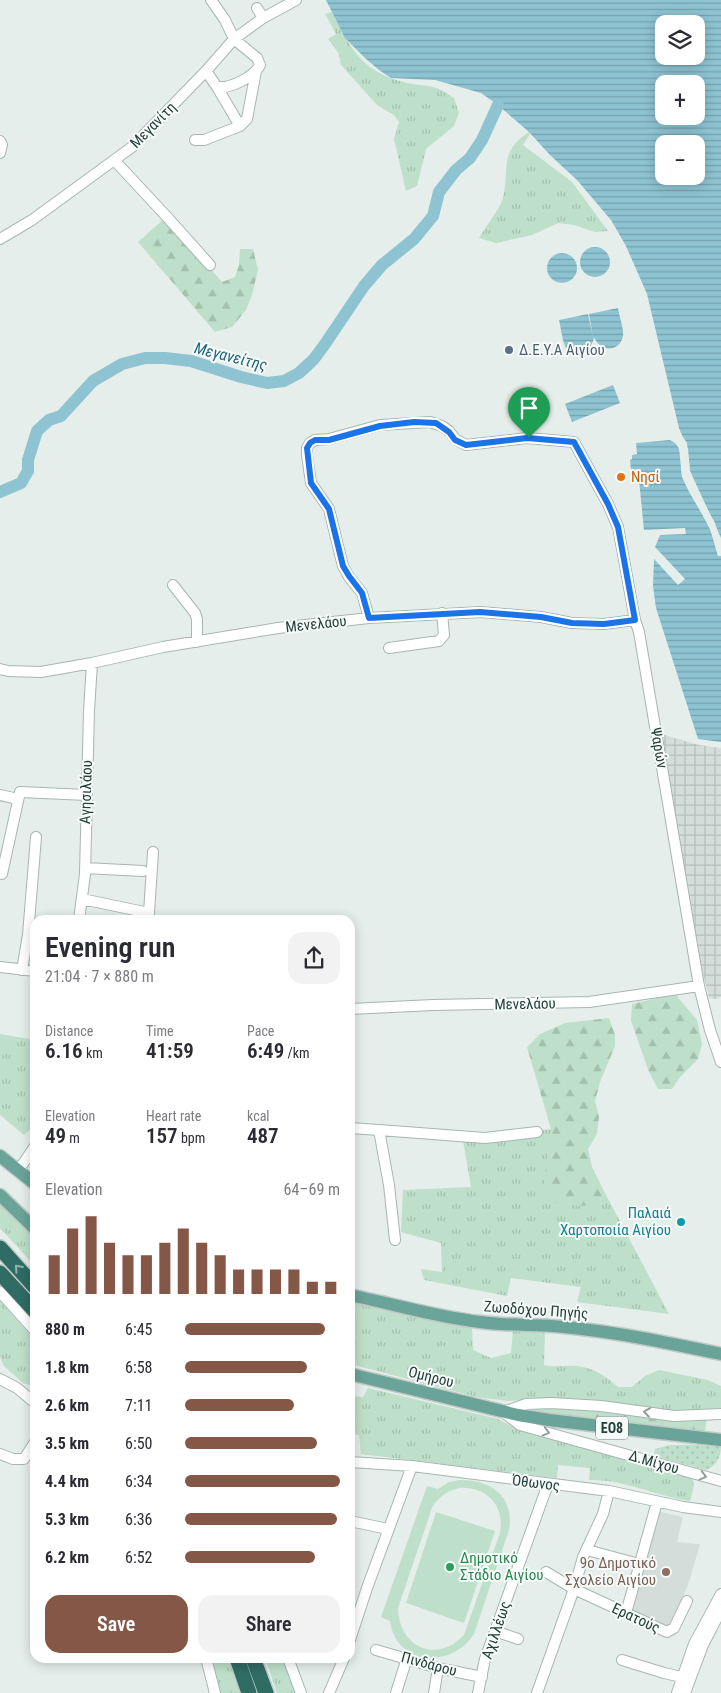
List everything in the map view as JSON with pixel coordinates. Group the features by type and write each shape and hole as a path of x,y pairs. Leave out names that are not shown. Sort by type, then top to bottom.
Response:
{"highway":[{"path":"0,1248 30,1281"},
{"path":"0,1273 30,1306"},
{"path":"239,1663 249,1693"},
{"path":"255,1663 266,1693"}],"main road":[{"path":"0,1156 30,1180"},
{"path":"0,1195 30,1224"},
{"name":"Ζωοδόχου Πηγής","path":"355,1296 461,1320 599,1330 658,1340 721,1354"},
{"name":"Ομήρου","path":"355,1375 503,1412"},
{"name":"ΕΟ8","path":"503,1412 549,1420 721,1440"}],"street":[{"path":"195,140 204,140 240,126 247,119 256,71 259,68 259,61 234,39 225,20 211,0"},
{"name":"Μεγανίτη","path":"0,239 32,220 114,161 137,142 206,71 234,39 264,18 296,0"},
{"path":"257,8 264,18"},
{"path":"206,71 240,126"},
{"path":"217,87 223,88 235,84 256,71"},
{"path":"0,142 2,145 0,153"},
{"path":"114,161 210,265"},
{"name":"Ψαρών","path":"369,618 362,593 343,566 329,509 311,483 307,455 307,448 310,443 315,440 329,440 380,426 422,422 430,422 442,426 455,440 466,445 527,438 574,442 608,504 618,527 635,620 639,632 699,986 708,1024 721,1062"},
{"path":"173,586 195,613 197,619 197,642"},
{"name":"Μενελάου","path":"3,671 41,672 163,647 278,628 369,618 480,612 541,617 572,623 604,624 635,620"},
{"path":"388,648 439,641 444,635 442,613"},
{"name":"Αγησιλάου","path":"80,915 85,868 92,663"},
{"path":"2,874 20,792 86,795"},
{"path":"0,795 18,799"},
{"path":"22,970 28,935 36,837"},
{"path":"149,915 153,852"},
{"path":"85,868 143,871"},
{"path":"82,899 145,915"},
{"path":"0,967 30,971"},
{"name":"Μενελάου","path":"355,1009 433,1005 589,1002 699,986"},
{"path":"355,1128 485,1138 538,1132"},
{"path":"379,1130 389,1185 395,1240"},
{"path":"18,1171 30,1154"},
{"path":"0,1292 30,1326"},
{"path":"0,1376 30,1398"},
{"path":"503,1412 526,1404 552,1403 601,1406 674,1416 721,1414"},
{"name":"Δ.Μίχου","path":"503,1412 520,1426 721,1481"},
{"path":"0,1454 13,1459 24,1459 30,1450"},
{"name":"Όθωνος","path":"355,1462 412,1466 609,1491 656,1502 721,1512"},
{"path":"355,1625 412,1466"},
{"name":"Αχιλλέως","path":"478,1693 485,1659 548,1484"},
{"path":"538,1693 574,1589 582,1557 603,1514 609,1491"},
{"path":"626,1613 656,1502"},
{"path":"355,1522 388,1529"},
{"path":"587,1550 639,1564"},
{"name":"Ερατούς","path":"546,1572 574,1589 667,1632 674,1628 687,1601"},
{"path":"677,1693 694,1644 721,1594"},
{"path":"686,1693 703,1645 721,1610"},
{"path":"495,1631 518,1639"},
{"name":"Πινδάρου","path":"376,1650 438,1668 482,1677"},
{"path":"396,1693 407,1658"},
{"path":"622,1660 682,1677"},
{"path":"207,1663 215,1693"},
{"path":"290,1663 300,1693"},
{"path":"329,1693 342,1663"},
{"path":"434,1693 438,1668"}],"shaded area":[{"path":"661,734 699,745 721,748 721,997 716,999 709,998 701,965"},
{"name":"9ο Δημοτικό Σχολείο Αιγίου","path":"656,1511 683,1517 677,1542 700,1544 689,1582 670,1628 629,1611"}],"green space":[{"path":"332,12 353,49 369,66 379,73 392,78 407,83 430,86 454,98 459,113 454,126 426,149 417,186 406,191 394,139 399,122 394,115 377,105 341,65 339,54 328,39 336,34 325,14"},
{"path":"529,132 530,134 523,145 572,182 608,231 595,232 574,225 558,223 532,235 496,243 479,238 502,202 509,154 519,139"},
{"path":"165,218 222,282 235,277 239,265 240,249 253,249 258,270 252,295 246,310 232,327 215,332 138,242"},
{"path":"675,994 697,1020 702,1044 698,1059 681,1076 672,1089 658,1089 649,1072 631,1021 632,1004"},
{"path":"609,1018 615,1035 615,1046 600,1082 595,1101 599,1116 597,1134 588,1149 592,1167 605,1193 598,1204 580,1206 557,1203 546,1190 545,1177 551,1129 527,1047 540,1034 565,1023"},
{"path":"0,1034 30,1039 30,1130 24,1135 0,1115"},
{"path":"551,1129 552,1139 546,1168 598,1204 605,1193 669,1314 577,1302 581,1287 511,1278 507,1296 424,1280 421,1269 442,1272 441,1243 401,1232 403,1190 471,1187 462,1135 500,1136"},
{"path":"0,1204 30,1233 30,1261 0,1228"},
{"path":"0,1301 30,1335 30,1385 23,1383 4,1366 0,1357"},
{"path":"355,1302 472,1328 473,1350 491,1358 511,1353 513,1329 545,1330 544,1365 588,1368 604,1376 618,1387 632,1387 645,1376 659,1370 708,1380 721,1386 721,1408 680,1411 561,1398 508,1401 477,1397 355,1365"},
{"path":"368,1388 498,1419 518,1430 559,1438 691,1476 694,1485 690,1501 615,1482 589,1480 590,1468 558,1465 557,1478 361,1454 359,1435 355,1435 355,1396 363,1397"},
{"path":"539,1407 707,1416 705,1431 580,1418 535,1411"},
{"path":"669,1445 721,1447 721,1451 715,1464 706,1470 658,1457 654,1454 655,1449"},
{"path":"470,1480 490,1486 498,1492 508,1508 510,1518 509,1530 474,1634 464,1645 452,1653 426,1658 413,1654 403,1647 394,1636 390,1621 381,1617 427,1486 438,1489 449,1482","holes":["459,1488 469,1488 486,1494 497,1506 500,1514 500,1533 464,1635 453,1644 442,1649 432,1650 412,1642 400,1622 398,1608 432,1508 447,1493"]},
{"name":"Δημοτικό Στάδιο Αιγίου","path":"436,1512 495,1531 464,1623 406,1603"},
{"path":"213,1663 230,1663 240,1693 221,1693"},
{"path":"267,1663 287,1663 297,1693 277,1693"}],"water":[{"path":"326,0 721,0 721,538 690,471 688,449 679,428 647,294 626,246 611,220 577,180 529,132 481,93 435,80 391,78 366,59 345,38"},
{"path":"595,247 601,248 609,256 609,268 601,276 595,277 589,276 581,268 580,262 581,256 589,248"},
{"path":"562,253 568,254 576,262 576,274 568,282 562,283 556,282 548,274 547,268 548,262 556,254"},
{"path":"618,308 623,336 617,346 604,348 594,337 590,347 583,354 578,356 570,353 566,348 559,320 588,314 593,337 589,314"},
{"path":"613,385 620,403 572,422 565,404"},
{"path":"670,440 675,443 680,451 683,478 710,529 718,556 721,556 721,742 698,739 656,608 653,586 654,559 678,585 685,579 655,547 660,535 686,534 685,528 644,530 638,470 631,470 630,460 632,455 637,454 636,443"}],"pier":[{"path":"680,436 687,443 690,471 697,490 715,523 721,541 689,475 686,449"},
{"path":"670,440 677,440 681,446 685,476 697,503 712,528 721,556 718,556 710,529 682,477 679,447 676,442"}],"waterway":[{"name":"Μεγανείτης","path":"0,492 21,483 28,471 28,460 37,431 49,420 61,416 93,381 122,364 145,358 191,361 267,383 284,381 299,373 314,359 364,286 382,265 414,239 433,216 439,192 456,170 470,158 482,140 498,105"}],"place":[{"name":"Δ.Ε.Υ.Α Αιγίου","path":"509,350"},
{"name":"Νησί","path":"621,477"},
{"name":"Παλαιά Χαρτοποιία Αιγίου","path":"681,1222"},
{"name":"Δημοτικό Στάδιο Αιγίου","path":"450,1567"},
{"name":"9ο Δημοτικό Σχολείο Αιγίου","path":"666,1572"}],"route":[{"path":"414,422 436,423 449,432 455,440 466,445 529,438 574,442 608,504 618,527 635,620 604,624 572,623 541,617 480,612 369,618 362,593 343,566 329,509 311,483 307,455 307,448 310,443 315,440 329,440 380,426 414,422"}]}
